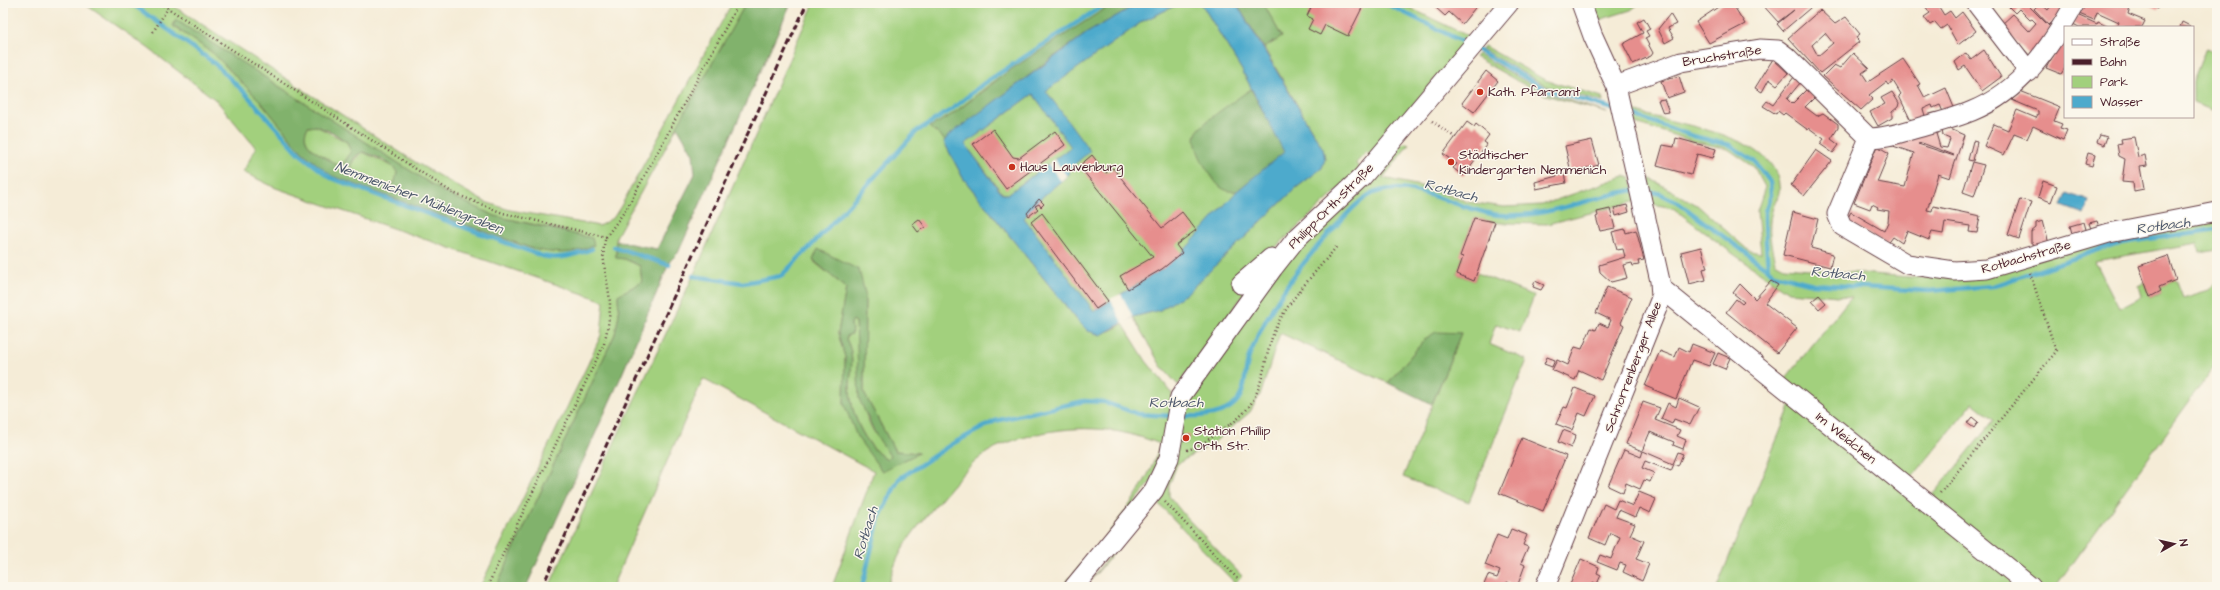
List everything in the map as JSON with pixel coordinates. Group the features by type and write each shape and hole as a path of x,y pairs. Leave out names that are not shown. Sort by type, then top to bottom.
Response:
{"street":[{"name":"Philipp-Orth-Straße","path":"1074,587 1154,490 1166,468 1178,405 1182,395 1259,287 1285,253 1310,225 1362,178 1509,3"},
{"name":"Schnorrenberger Allee","path":"1545,587 1658,308 1662,288 1644,202 1616,86 1593,36 1581,3"},
{"path":"1976,3 2029,72"},
{"path":"1869,138 1887,136 1972,111 2006,91 2029,72 2055,38 2075,3"},
{"name":"Bruchstraße","path":"1616,86 1681,62 1760,48 1772,49 1786,56 1869,138"},
{"name":"Rotbachstraße","path":"1869,138 1837,214 1842,226 1907,264 1954,271 1987,269 2109,233 2217,212"},
{"path":"1241,284 1310,225"},
{"name":"Im Weidchen","path":"1662,288 2031,587"}],"path":[{"path":"160,3 453,193 503,213 606,237"},
{"path":"487,587 604,344 609,319 610,304 604,253 606,237 627,208 739,3"},
{"path":"153,32 168,8"},
{"path":"1429,118 1456,138"},
{"path":"1171,447 1187,450 1198,446 1234,422 1248,408 1258,390 1269,346 1278,323 1290,304 1337,246"},
{"path":"2032,279 2056,351"},
{"path":"1930,506 2059,348"},
{"path":"1154,490 1237,578"}],"green space":[{"path":"83,3 169,3 415,162 485,202 510,210 599,226 614,217 621,206 732,3 746,3 616,237 616,258 625,259 640,266 642,282 618,295 619,314 615,334 496,587 480,587 601,335 604,301 276,188 243,172 256,148 217,101 148,48","holes":["176,20 445,193 495,216 565,231 533,249 332,176 302,152 261,102 213,53 173,26"]},
{"path":"746,3 791,3 678,253 670,261 620,379 526,587 496,587 615,334 619,314 618,295 642,282 640,266 625,259 616,258 616,241 657,249 695,174 693,154 677,126"},
{"path":"814,3 1114,3 989,85 953,114 930,127 945,140 944,142 963,178 1078,321 1088,331 1110,331 1123,324 1146,361 1172,393 1170,423 1152,481 1067,587 1062,587 1105,537 1131,502 1143,484 1153,464 1160,444 1127,433 1094,429 1060,430 1009,442 992,449 975,461 945,493 918,526 900,553 888,587 832,587 874,471 703,379 612,587 549,587 616,439 695,272","holes":["813,261 865,293 864,393 895,451 918,453 882,471 844,404 845,357 838,333 846,288"]},
{"path":"1114,3 1139,3 1087,33 945,140 930,127 953,114 1010,70"},
{"path":"1181,3 1201,3 1243,72 1285,152 1210,227 1179,255 1155,274 1094,311 1024,218 1035,205 1033,204 1070,173 1068,170 1089,151 1045,91 1143,21"},
{"path":"1236,3 1263,3 1282,37 1264,48"},
{"path":"1263,3 1400,3 1470,37 1370,156 1367,152 1356,163 1360,170 1266,256 1257,276 1178,385 1161,366 1133,317 1160,310 1186,294 1296,188 1322,168 1325,159 1323,149 1264,48 1282,37"},
{"path":"1589,3 1640,3 1631,10 1595,21"},
{"path":"176,20 445,193 495,216 592,238 594,245 578,251 564,253 533,249 332,176 302,152 261,102 213,53 173,26","holes":["316,126 332,132 347,142 351,152 344,163 337,165 319,154 309,145 305,134 308,127","363,152 382,159 394,168 397,172 395,182 389,186 379,184 364,179 356,174 352,170 352,164 355,157"]},
{"path":"1484,46 1545,80 1602,97 1603,102 1546,86 1482,49"},
{"path":"2206,48 2217,53 2217,112 2194,103 2194,78"},
{"path":"1478,54 1544,92 1607,113 1539,93 1475,57"},
{"path":"1251,89 1285,152 1237,191 1228,191 1218,185 1205,166 1199,155 1195,138 1199,129 1205,123"},
{"path":"1033,94 1072,146 1008,194 1003,194 965,144"},
{"path":"1626,108 1716,133 1739,141 1759,153 1773,167 1779,185 1778,196 1771,217 1770,230 1775,262 1784,267 1922,278 1963,276 2217,207 2217,250 2200,253 2198,243 2095,261 2119,308 2142,296 2139,286 2145,283 2150,297 2161,292 2159,287 2176,280 2183,298 2209,290 2217,280 2217,363 2055,587 1717,587 1792,402 1777,389 1851,297 1788,292 1732,253 1673,208 1652,204 1646,179 1651,179 1697,205 1749,251 1761,253 1757,211 1765,187 1754,167 1728,149 1692,141 1629,121","holes":["1973,403 1994,420 1935,493 1930,495 1909,481"]},
{"path":"316,126 347,142 351,152 344,163 337,165 319,154 309,145 305,134 308,127"},
{"path":"1401,144 1409,144 1383,178 1429,188 1468,202 1504,207 1542,205 1624,176 1631,178 1637,201 1547,224 1500,223 1474,218 1461,255 1463,257 1457,274 1474,281 1477,273 1534,296 1520,332 1496,324 1489,344 1527,360 1469,502 1403,477 1461,333 1426,338 1388,383 1280,333 1261,393 1250,412 1213,443 1177,464 1169,486 1169,496 1185,516 1242,576 1235,583 1157,502 1085,587 1152,501 1183,406 1273,276"},
{"path":"363,152 394,167 397,172 395,182 389,186 379,184 364,179 356,174 352,170 351,163"},
{"path":"818,249 859,270 865,293 864,393 895,451 919,453 882,471 857,437 844,404 845,357 838,333 846,288 813,260","holes":["853,320 856,322 859,399 876,435 890,456 887,460 871,446 865,437 855,416 852,405 850,394 852,367 851,350 846,339 848,335 852,334 851,323"]},
{"path":"853,320 856,322 863,403 873,431 890,456 890,459 887,460 871,446 855,416 852,405 850,394 852,367 851,350 846,339 852,329 851,323"},
{"path":"1436,332 1461,333 1432,404 1388,383 1426,338"}],"water":[{"path":"1139,3 1181,3 1143,21 1046,91 1090,151 1068,170 1070,173 1067,176 1034,204 1035,206 1024,218 1094,311 1162,269 1182,253 1237,191 1284,152 1243,72 1201,3 1236,3 1323,149 1325,159 1322,168 1296,188 1186,294 1160,310 1133,317 1101,335 1088,331 1078,321 963,178 944,142 948,136 1087,33","holes":["1033,94 1071,147 1008,194 1002,194 965,144"]},
{"path":"2067,193 2089,201 2084,214 2062,206"}],"pier":[{"path":"1054,159 1067,176 1061,181 1048,164"},
{"path":"1121,294 1133,317 1123,324 1110,299"}],"building":[{"path":"1313,3 1356,3 1363,6 1348,36 1325,25 1320,35 1308,29 1313,19 1307,16"},
{"path":"1438,3 1443,8 1448,3 1479,3 1462,24 1449,12 1445,16 1435,7"},
{"path":"1724,3 1732,3 1745,24 1709,43 1696,22"},
{"path":"1761,3 1816,3 1783,31 1777,24 1794,10 1778,22"},
{"path":"1923,3 1945,3 1939,7 1944,15 1950,11 1955,18 1962,12 1976,31 1958,45 1947,25 1941,29 1935,22 1930,25 1924,17 1930,13"},
{"path":"2012,3 2026,3 2051,28 2032,58 2001,25 2013,14 2029,31 2036,23 2032,19 2030,20 2019,9 2015,13 2009,7"},
{"path":"2040,3 2048,10 2053,3 2065,3 2057,18 2049,25 2034,9"},
{"path":"2085,3 2131,3 2128,14 2145,21 2142,26 2117,26 2119,22 2097,12 2094,20 2079,14"},
{"path":"2146,3 2161,3 2158,9"},
{"path":"1820,10 1835,24 1846,17 1860,34 1856,37 1859,42 1820,73 1788,38","holes":["1825,33 1833,43 1818,56 1812,45"]},
{"path":"1670,14 1676,24 1668,28 1674,38 1665,43 1658,29"},
{"path":"2077,15 2097,24 2098,22 2107,26 2077,26 2073,24"},
{"path":"1644,18 1650,29 1646,31 1649,36 1645,38 1653,53 1651,56 1633,64 1623,44 1643,33 1637,22"},
{"path":"2182,22 2190,26 2180,26"},
{"path":"2064,40 2064,70 2061,74 2046,68"},
{"path":"1984,50 2001,77 1982,91 1965,66 1959,70 1955,62 1966,53 1971,60"},
{"path":"1853,53 1869,68 1862,73 1868,82 1903,59 1920,84 1918,85 1925,98 1946,88 1955,110 1944,114 1940,105 1933,108 1932,105 1923,109 1926,119 1912,123 1899,96 1901,94 1893,81 1888,85 1886,82 1869,95 1873,99 1861,110 1823,76 1834,65 1840,68"},
{"path":"1773,59 1788,73 1777,85 1769,79 1762,92 1755,88"},
{"name":"Kath. Pfarramt","path":"1486,71 1498,81 1474,112 1462,103"},
{"path":"1679,76 1684,92 1667,98 1661,81"},
{"path":"1794,77 1800,83 1787,99 1792,104 1807,89 1815,97 1805,107 1817,116 1823,113 1838,124 1838,128 1831,139 1839,145 1833,153 1820,144 1824,139 1809,128 1808,130 1785,113 1783,115 1778,111 1776,114 1763,106 1767,101 1773,105"},
{"path":"2020,91 2060,107 2054,121 2062,124 2060,128 2067,130 2063,140 2033,126 2027,139 2014,134 2004,155 1984,146 1994,124 2008,130 2017,110 2036,118 2038,114 2038,111 2012,100"},
{"path":"1892,92 1899,103 1898,107 1892,112 1892,118 1878,126 1870,112 1885,104 1881,98"},
{"path":"1664,99 1669,112 1663,113 1658,100"},
{"path":"1467,122 1474,127 1476,124 1489,135 1484,142 1487,144 1463,176 1453,168 1457,164 1443,154"},
{"path":"1948,128 1964,135 1950,178 1938,174 1927,210 1932,211 1933,206 1980,216 1977,233 1969,232 1970,226 1945,222 1943,234 1932,232 1929,240 1907,231 1902,243 1893,237 1887,245 1846,221 1851,212 1884,231 1888,222 1889,211 1877,209 1878,207 1872,204 1870,209 1854,203 1877,146 1889,153 1877,182 1905,187 1914,153 1887,144 1935,130 1940,147 1947,148 1950,139 1943,136 1942,130","holes":["1922,143 1954,156 1918,144"]},
{"name":"Haus Lauvenburg","path":"993,129 1013,157 1019,158 1055,131 1065,145 1006,189 973,144"},
{"path":"2100,135 2107,137 2104,145 2097,142"},
{"path":"2134,137 2138,157 2145,155 2147,166 2140,167 2144,189 2134,191 2133,183 2122,182 2125,159 2119,156 2117,144 2122,143 2121,139"},
{"path":"1676,138 1716,149 1713,158 1697,154 1691,175 1657,166 1663,145 1674,147"},
{"path":"1592,140 1599,165 1571,172 1565,146"},
{"path":"1973,141 1977,142 1973,161 1968,160"},
{"path":"1816,150 1832,161 1804,196 1791,185"},
{"path":"2088,153 2095,155 2092,166 2085,164"},
{"path":"1092,155 1106,173 1113,168 1162,228 1182,212 1196,230 1176,245 1182,253 1162,269 1128,289 1120,276 1153,257 1079,166"},
{"path":"1972,162 1984,165 1974,196 1963,192"},
{"path":"1564,174 1566,183 1536,189 1535,182"},
{"path":"2043,181 2057,186 2051,202 2038,197"},
{"path":"1039,199 1044,204 1041,207 1039,204 1035,206 1038,209 1029,216 1027,213"},
{"path":"2020,199 2031,202 2019,239 2008,235"},
{"path":"1627,205 1629,212 1616,216 1614,208"},
{"path":"1610,209 1615,228 1600,231 1596,217 1598,216 1597,212"},
{"path":"1793,212 1818,219 1811,248 1833,254 1830,267 1783,255"},
{"path":"1042,213 1108,301 1096,309 1031,222"},
{"path":"1474,218 1495,222 1474,281 1457,274 1463,257 1460,256"},
{"path":"919,219 925,227 918,232 912,224"},
{"path":"2043,221 2049,244 2034,249 2033,243 2031,243 2031,232 2036,228 2036,223"},
{"path":"2097,221 2099,227 2091,229 2089,223"},
{"path":"2084,222 2087,233 2073,237 2070,226"},
{"path":"1625,229 1626,233 1636,230 1644,260 1638,261 1639,265 1633,266 1632,263 1623,265 1627,278 1611,282 1600,272 1599,265 1625,257 1623,249 1617,250 1612,232"},
{"path":"1701,247 1707,268 1703,269 1706,280 1689,284 1681,252"},
{"path":"2168,256 2176,280 2159,287 2161,291 2150,297 2139,266"},
{"path":"1535,281 1544,285 1541,290 1533,287"},
{"path":"1771,281 1778,285 1765,303 1797,328 1777,353 1726,312 1736,299 1742,304 1744,302 1733,293 1740,284 1755,299"},
{"path":"1607,287 1632,297 1621,323 1624,325 1601,380 1579,370 1575,380 1552,370 1557,360 1568,365 1575,347 1582,349 1591,328 1596,330 1599,323 1608,327 1611,320 1596,313"},
{"path":"1819,295 1826,303 1819,309 1812,301"},
{"path":"1692,344 1715,353 1709,366 1692,360 1676,399 1645,386 1660,351 1675,357 1679,347 1689,352"},
{"path":"1718,353 1730,358 1725,369 1713,364"},
{"path":"1547,357 1555,360 1552,367 1544,364"},
{"path":"1575,388 1595,396 1586,416 1579,413 1572,430 1556,424 1564,407 1567,408"},
{"path":"1679,398 1699,407 1690,425 1674,419 1672,424 1661,419 1668,403 1676,407"},
{"path":"1643,402 1660,408 1655,420 1680,430 1677,436 1686,440 1683,449 1673,445 1674,442 1650,432 1642,451 1626,444"},
{"path":"1972,417 1978,422 1974,428 1967,423"},
{"path":"1563,430 1576,435 1571,448 1558,442"},
{"name":"Station Phillip Orth Str.","path":"1184,434 1190,435 1189,441 1183,440"},
{"path":"1522,438 1566,456 1543,511 1499,493"},
{"path":"1624,450 1641,457 1643,451 1673,464 1678,452 1683,454 1678,466 1674,464 1671,471 1645,461 1642,468 1654,473 1650,482 1644,480 1640,489 1626,483 1623,493 1608,486"},
{"path":"1639,492 1656,499 1650,513 1639,508 1635,517 1619,510 1616,517 1635,524 1630,535 1644,541 1636,559 1649,564 1642,581 1623,572 1626,565 1620,563 1617,570 1597,562 1600,555 1611,559 1620,537 1610,533 1605,545 1589,538 1604,504 1614,509 1618,500 1633,506"},
{"path":"1511,529 1527,535 1523,545 1528,547 1521,563 1525,565 1517,587 1507,582 1505,587 1483,587 1488,575 1497,578 1500,571 1485,565 1497,535 1507,539"},
{"path":"1581,559 1599,567 1597,573 1601,575 1597,584 1593,582 1591,587 1569,587"}],"waterway":[{"name":"Nemmenicher Mühlengraben","path":"131,3 213,62 245,93 300,154 331,178 542,256 561,257 592,249"},
{"path":"693,276 743,283 781,276 808,249 917,131 951,110 983,84 1107,3"},
{"path":"1385,3 1469,45"},
{"path":"1476,49 1545,89 1616,110"},
{"path":"1627,113 1693,136 1730,145 1755,162 1770,182 1771,195 1765,211 1768,270"},
{"name":"Rotbach","path":"1181,416 1204,416 1212,414 1227,409 1238,400 1243,390 1248,360 1258,335 1287,285 1310,255 1351,209 1368,196 1383,190 1398,189 1415,191 1483,212 1499,215 1516,215 1550,211 1617,193 1634,190"},
{"name":"Rotbach","path":"1644,190 1661,194 1677,202 1774,274 1813,284 1929,291 1993,286 2115,244 2217,229"},
{"path":"614,247 669,265"},
{"name":"Rotbach","path":"862,587 879,518 899,479 952,444 995,421 1084,401 1104,402 1138,414 1172,416"}],"railway":[{"path":"542,587 807,3"}],"place":[{"name":"Kath. Pfarramt","path":"1480,92"},
{"name":"Städtischer Kindergarten Nemmenich","path":"1451,162"},
{"name":"Haus Lauvenburg","path":"1012,167"},
{"name":"Station Phillip Orth Str.","path":"1186,438"}]}
